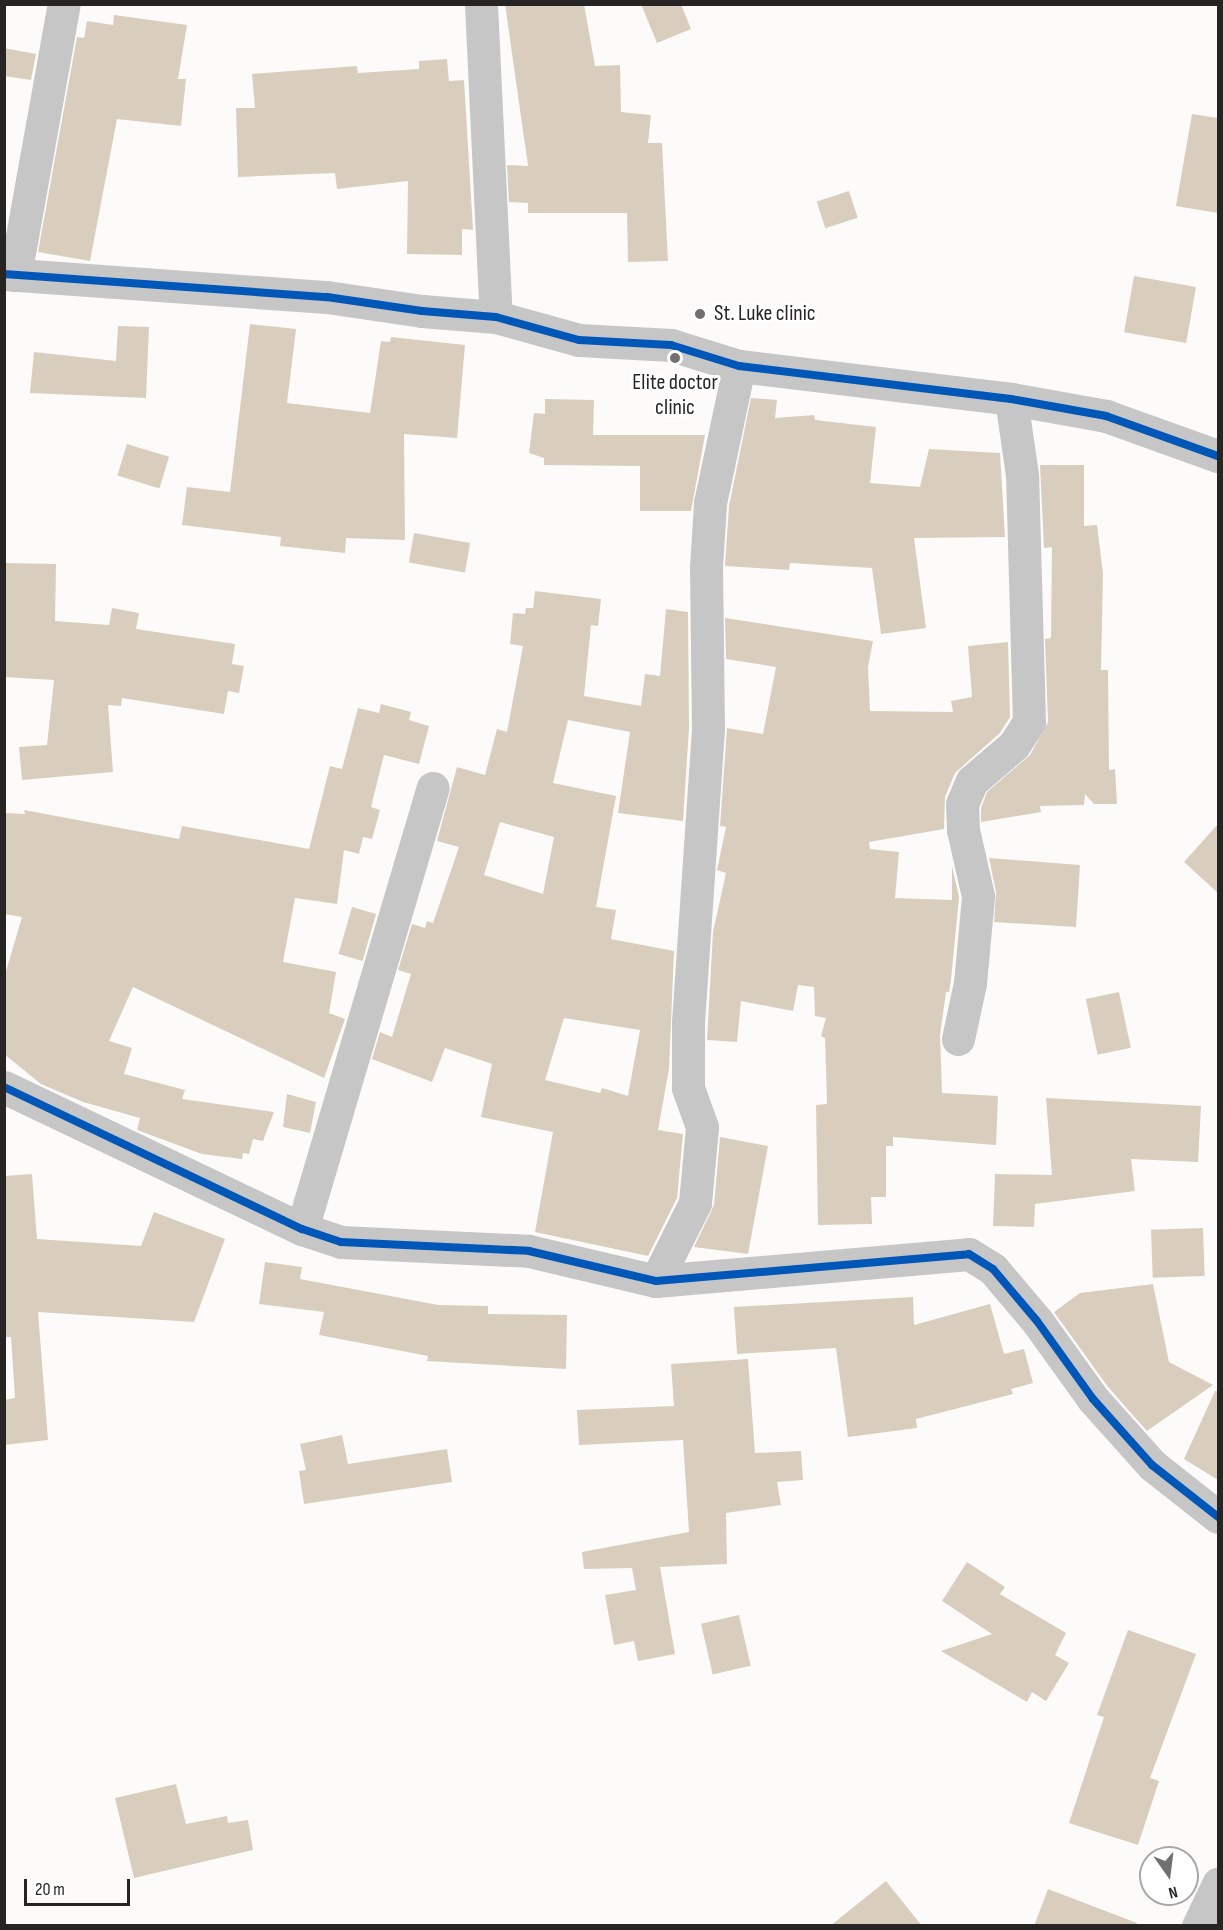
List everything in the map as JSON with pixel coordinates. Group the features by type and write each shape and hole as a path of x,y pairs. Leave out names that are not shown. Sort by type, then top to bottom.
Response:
{"street":[{"path":"64,4 10,275 327,297 422,311 496,317 579,340 671,345 739,366 1011,399 1106,416 1218,456"},
{"path":"481,4 496,317"},
{"path":"656,1281 695,1203 702,1127 688,1088 688,1022 708,729 706,567 710,503 739,366"},
{"path":"958,1039 970,983 978,896 963,830 962,804 972,781 1014,745 1029,722 1022,475 1011,399"},
{"path":"302,1229 433,788"},
{"path":"4,1087 302,1229 341,1242 376,1246 528,1251 656,1281 969,1254 993,1269 1037,1321 1093,1399 1152,1465 1218,1517"},
{"path":"1198,1926 1218,1884"}],"building":[{"path":"505,4 584,4 595,66 620,65 621,112 651,115 648,143 662,143 668,261 628,262 627,213 528,213 528,203 509,202 507,165 528,166"},
{"path":"641,4 681,4 691,29 657,43"},
{"path":"114,15 187,25 178,79 186,79 181,126 117,119 90,261 38,252 77,37 84,38 87,21 113,25"},
{"path":"4,48 36,54 31,80 4,76"},
{"path":"447,59 449,81 464,80 473,230 462,229 462,255 407,254 408,181 337,189 335,173 238,177 236,108 255,108 252,74 357,66 358,73 419,69 419,61"},
{"path":"1192,114 1218,118 1218,213 1176,206"},
{"path":"849,191 858,218 825,228 817,202"},
{"path":"1134,276 1196,287 1186,343 1124,332"},
{"path":"250,324 296,329 287,403 370,413 381,341 390,342 391,337 465,345 457,438 404,434 405,540 346,538 345,553 280,546 281,537 182,525 187,487 230,492"},
{"path":"118,326 149,327 146,398 30,393 34,352 116,361"},
{"path":"751,398 777,400 775,418 814,415 815,420 876,427 870,483 920,487 929,449 1000,453 1005,537 914,538 926,628 881,634 872,568 790,563 789,570 725,566 729,506"},
{"path":"545,399 594,400 593,435 705,435 691,511 640,511 640,466 544,465 544,458 529,453 534,413 545,414"},
{"path":"127,444 169,457 159,488 117,476"},
{"path":"1040,465 1084,465 1084,526 1097,525 1103,574 1101,670 1108,670 1109,770 1115,769 1117,804 1094,804 1085,794 1084,805 1040,806 1041,812 981,822 981,808 987,792 1030,755 1048,722 1045,639 1051,638 1052,547 1044,548"},
{"path":"414,533 470,543 465,572 409,563"},
{"path":"4,563 56,564 55,621 109,625 112,608 139,613 136,629 235,644 232,664 244,666 239,693 228,691 224,714 122,698 121,706 108,705 113,772 22,780 19,747 47,745 54,680 4,677"},
{"path":"535,591 601,599 598,626 591,625 584,696 641,706 645,674 660,676 666,609 688,612 689,728 683,821 618,813 630,732 568,720 553,783 616,796 596,907 616,910 611,939 674,951 669,1069 658,1130 683,1134 677,1198 648,1256 535,1232 553,1132 481,1117 492,1064 445,1048 432,1082 372,1059 380,1032 392,1037 411,974 398,970 412,924 425,928 427,921 433,923 459,847 437,841 457,767 485,775 497,729 507,732 523,646 510,644 513,613 525,614 526,608 533,608","holes":["500,822 554,837 543,894 484,875","564,1018 640,1030 628,1096 602,1088 600,1093 545,1080"]},
{"path":"725,618 873,641 868,667 870,711 953,712 951,701 972,697 968,646 1008,642 1010,717 1000,733 955,773 945,797 944,829 869,842 870,849 899,852 895,898 952,900 952,866 959,897 951,980 949,992 946,992 940,1035 942,1093 998,1096 996,1145 893,1137 893,1146 886,1146 886,1197 871,1197 872,1224 818,1225 816,1105 827,1104 825,1038 821,1036 826,1018 815,1016 814,987 798,985 793,1011 741,1001 737,1042 707,1040 713,932 726,873 717,870 726,827 720,826 727,728 763,734 776,667 726,659"},
{"path":"381,704 411,712 409,720 429,726 419,764 384,755 371,807 380,810 372,839 363,837 359,854 344,850 337,904 295,898 283,962 336,972 329,1013 345,1019 324,1078 133,987 109,1041 132,1048 124,1074 185,1090 182,1099 274,1112 263,1141 253,1139 249,1154 243,1153 242,1159 202,1154 137,1130 140,1118 83,1102 41,1084 4,1054 4,978 22,917 4,914 4,813 25,814 24,810 179,839 182,826 309,849 330,766 342,769 358,708 379,713"},
{"path":"1218,824 1218,893 1184,862"},
{"path":"989,858 1080,865 1076,927 994,922 996,892"},
{"path":"352,907 376,914 363,961 338,954"},
{"path":"1119,992 1131,1048 1098,1055 1086,999"},
{"path":"287,1094 316,1102 310,1133 283,1127"},
{"path":"1046,1098 1201,1106 1198,1162 1131,1159 1135,1191 1035,1204 1034,1227 993,1226 995,1174 1052,1175"},
{"path":"720,1137 768,1146 748,1254 694,1247 714,1205"},
{"path":"32,1174 37,1239 141,1246 154,1212 225,1239 194,1322 38,1312 48,1440 4,1445 4,1400 15,1398 11,1337 4,1337 4,1176"},
{"path":"1203,1228 1205,1276 1153,1278 1151,1230"},
{"path":"265,1262 302,1267 300,1279 438,1305 488,1306 488,1314 567,1315 566,1369 427,1361 428,1356 319,1335 324,1312 259,1304"},
{"path":"1153,1284 1169,1362 1213,1385 1147,1431 1108,1387 1054,1312 1080,1293"},
{"path":"913,1297 914,1325 990,1304 1004,1354 1024,1349 1033,1383 1011,1389 1013,1394 916,1419 917,1428 848,1437 836,1348 737,1354 734,1307"},
{"path":"748,1359 755,1453 801,1451 803,1480 777,1482 781,1505 726,1513 727,1564 660,1567 675,1654 638,1661 634,1641 614,1645 605,1595 636,1590 632,1568 584,1569 582,1552 689,1532 683,1440 579,1445 577,1410 674,1406 671,1364"},
{"path":"1215,1391 1218,1391 1218,1480 1184,1459"},
{"path":"342,1435 348,1464 447,1449 452,1482 304,1504 299,1471 306,1470 300,1444"},
{"path":"967,1562 1005,1587 1000,1594 1066,1633 1055,1655 1069,1663 1046,1701 1032,1692 1027,1702 941,1651 992,1634 942,1601"},
{"path":"739,1615 751,1666 713,1674 701,1624"},
{"path":"1128,1630 1196,1654 1150,1778 1159,1781 1138,1845 1069,1823 1104,1717 1097,1715"},
{"path":"176,1784 186,1824 227,1816 228,1823 248,1820 253,1850 134,1878 115,1798"},
{"path":"886,1881 922,1926 830,1926"},
{"path":"1048,1889 1137,1923 1136,1926 1034,1926"}],"cycle path":[{"path":"4,274 327,297 422,311 496,317 579,340 671,345 739,366 1011,399 1106,416 1218,456"},
{"path":"4,1087 302,1229 341,1242 529,1251 656,1281 969,1254 993,1269 1037,1321 1093,1399 1152,1465 1218,1517"}],"place":[{"name":"St. Luke clinic","path":"700,314"},
{"name":"Elite doctor clinic","path":"675,358"}]}
